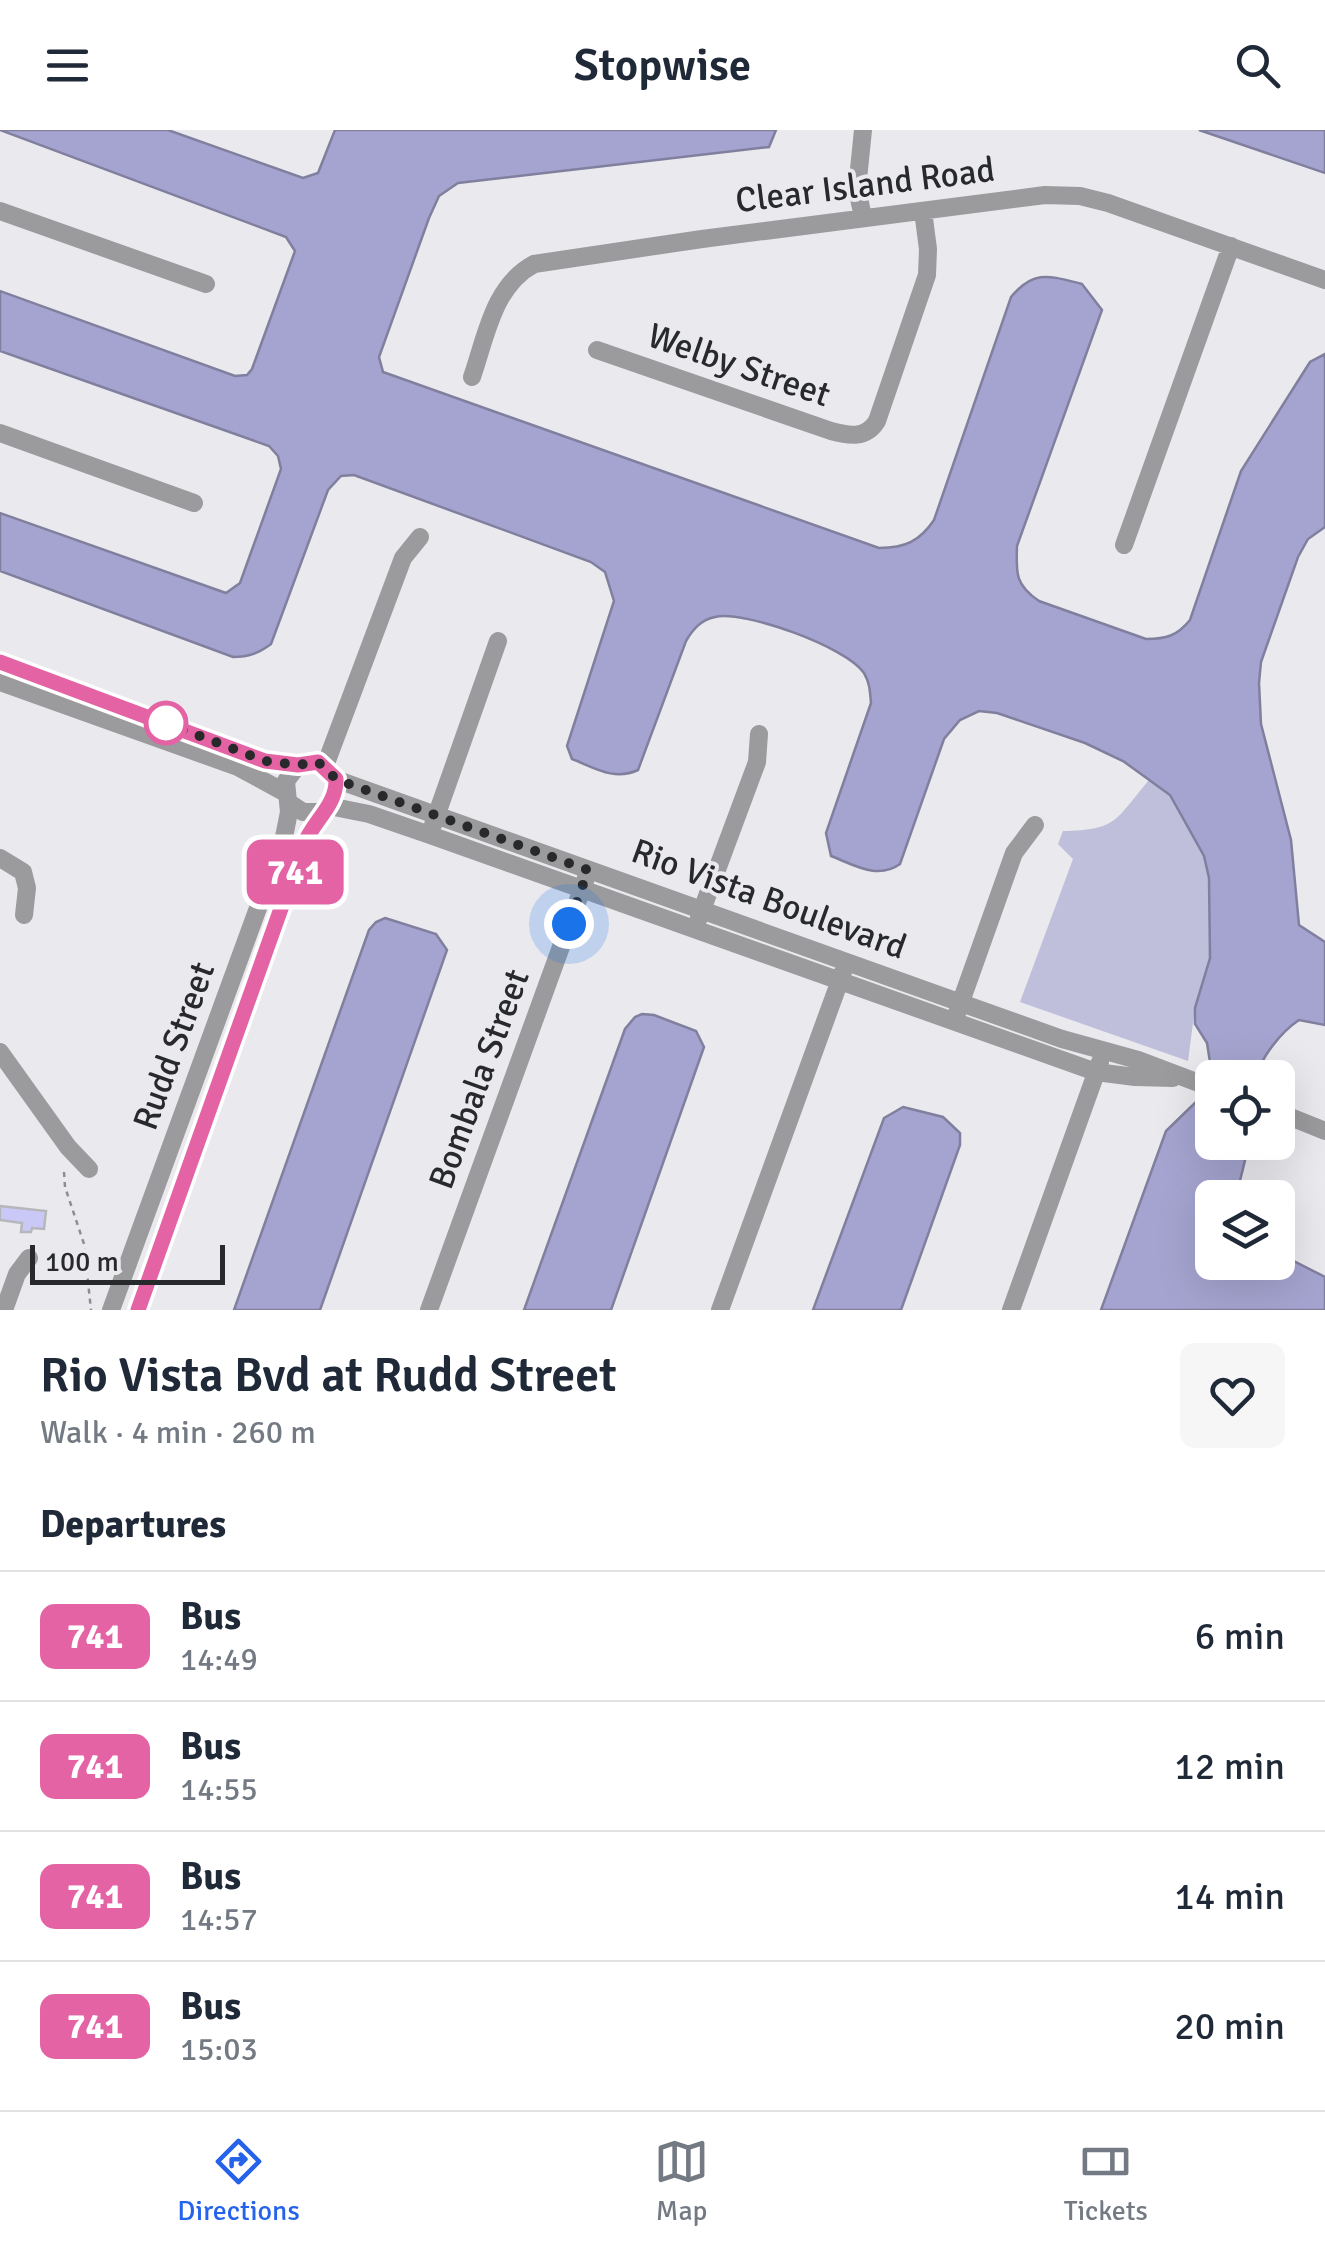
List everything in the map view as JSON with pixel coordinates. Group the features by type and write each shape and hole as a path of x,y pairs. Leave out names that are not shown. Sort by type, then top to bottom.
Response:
{"street":[{"path":"862,130 856,189 863,217"},
{"name":"Clear Island Road","path":"472,377 497,304 513,279 534,264 1045,195 1080,196 1325,280"},
{"path":"0,211 206,284"},
{"name":"Welby Street","path":"596,350 831,431 854,436 868,432 881,412 927,275 924,211"},
{"path":"1124,545 1231,246"},
{"path":"0,433 194,503"},
{"path":"0,682 238,768 303,812 326,809 334,798 330,772 403,558 420,537"},
{"path":"430,835 498,641"},
{"path":"0,662 265,761 298,765 310,762 330,772"},
{"path":"695,930 757,762 759,734"},
{"path":"286,797 286,781 298,765"},
{"name":"Rio Vista Boulevard","path":"330,772 588,870 1195,1082"},
{"name":"Rudd Street","path":"111,1310 284,837 290,812 286,797"},
{"name":"Rio Vista Boulevard","path":"326,809 369,814 1096,1072 1135,1078 1182,1078"},
{"name":"Rudd Street","path":"138,1310 304,844 326,809"},
{"path":"953,1022 1014,853 1035,826"},
{"path":"0,858 23,872 27,888 24,915"},
{"name":"Bombala Street","path":"430,1310 588,870"},
{"path":"720,1310 846,961"},
{"path":"0,1052 88,1169"},
{"path":"1011,1310 1103,1052"},
{"path":"201,1066 222,1073"},
{"path":"1295,1119 1325,1131"},
{"path":"148,1208 170,1217"},
{"path":"4,1310 17,1274 29,1258"}],"path":[{"path":"64,1172 84,1244 91,1310"}],"shaded area":[{"path":"0,130 168,130 303,178 318,173 335,130 776,130 769,147 458,183 439,196 429,218 379,357 383,372 888,548 917,538 934,520 1011,297 1035,278 1082,284 1102,310 1017,546 1017,571 1021,584 1039,601 1146,639 1171,636 1190,620 1241,471 1310,362 1325,354 1325,527 1308,539 1298,557 1261,662 1259,683 1261,724 1291,840 1299,925 1325,942 1325,1025 1299,1020 1279,1038 1264,1060 1210,1060 1207,1043 1195,1024 1195,1008 1210,958 1209,878 1204,856 1170,795 1123,761 1085,743 997,713 979,711 960,720 944,739 900,864 875,871 831,856 826,833 871,703 869,688 864,673 854,663 794,633 748,619 710,618 686,641 638,770 613,774 572,759 567,746 614,601 605,572 591,562 354,475 341,476 328,490 271,644 249,655 233,657 0,571 0,513 226,593 240,583 281,469 278,456 269,446 0,351 0,291 235,376 247,375 295,251 286,237"},
{"path":"1199,130 1325,130 1325,173"},
{"path":"1149,780 1170,795 1189,825 1204,856 1209,878 1210,959 1195,1008 1188,1061 1020,1002 1073,859 1058,844 1063,831 1095,828 1114,820"},
{"path":"385,918 436,934 447,950 320,1310 234,1310 369,930"},
{"path":"642,1014 696,1031 704,1047 611,1310 524,1310 625,1029"},
{"path":"1195,1103 1195,1160 1245,1160 1240,1180 1195,1180 1195,1280 1295,1280 1295,1262 1325,1277 1325,1310 1101,1310 1166,1131"},
{"path":"903,1107 943,1117 960,1133 960,1145 901,1310 813,1310 884,1118"}],"building":[{"path":"0,1206 46,1211 44,1229 21,1232 22,1223 0,1220"}],"bus line":[{"name":"741","path":"0,662 265,761 298,765 318,762 336,779 334,798 304,844 138,1310"}],"route":[{"path":"166,723 265,761 298,765 318,762 336,779 588,870 569,924"}]}
